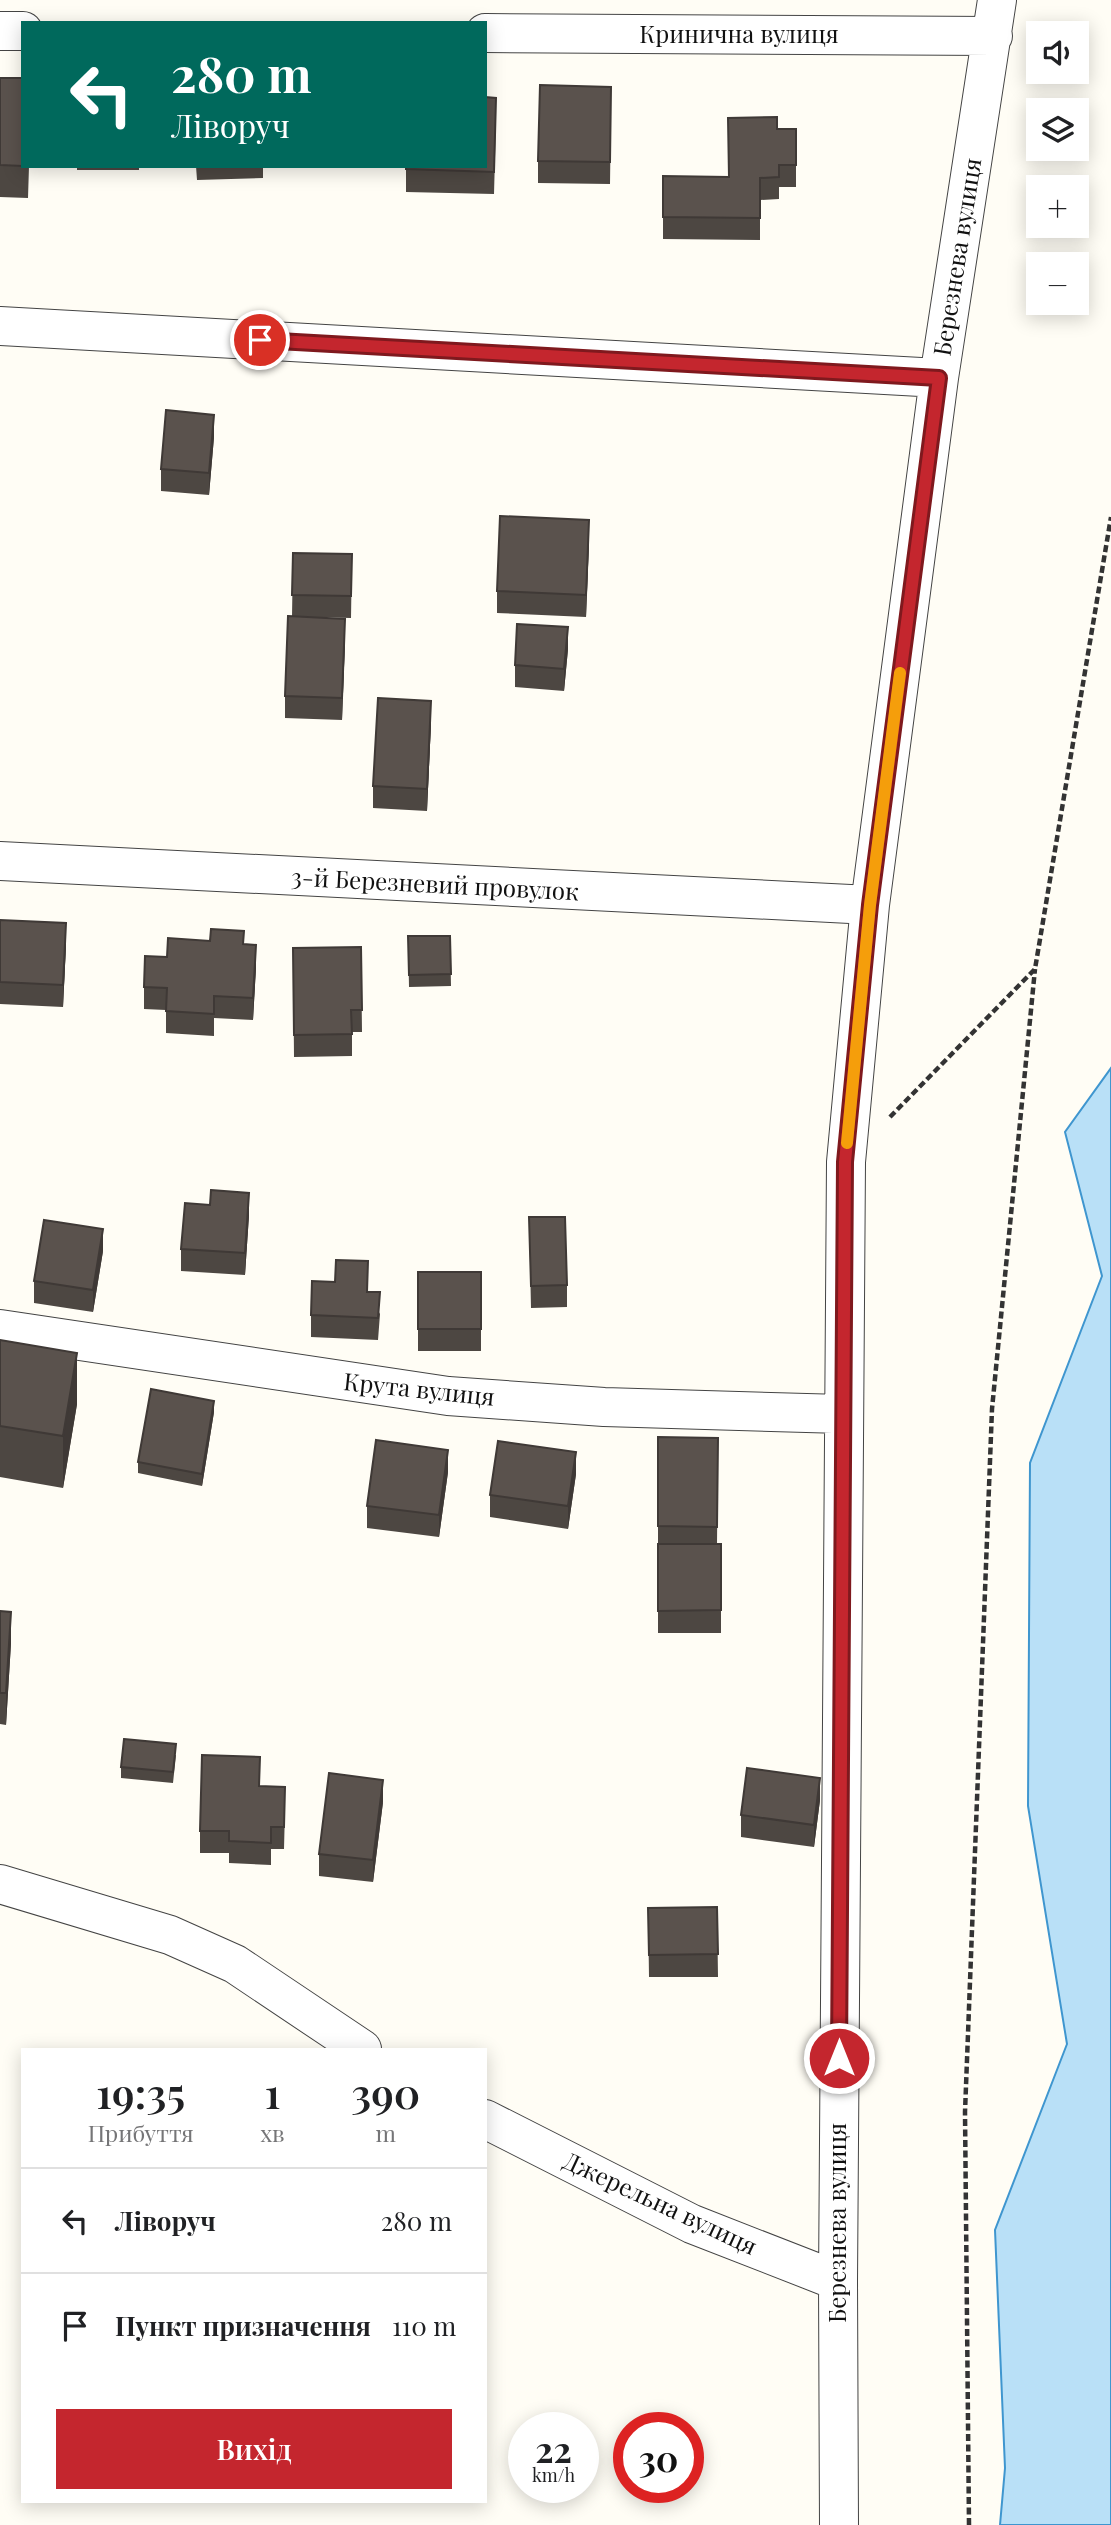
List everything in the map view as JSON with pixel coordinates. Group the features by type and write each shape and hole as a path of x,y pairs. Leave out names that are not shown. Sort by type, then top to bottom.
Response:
{"street":[{"name":"Кринична вулиця","path":"487,33 995,18"},
{"name":"Березнева вулиця","path":"839,2525 845,1162 870,905 939,378 995,18"},
{"path":"0,31 21,31"},
{"path":"0,326 939,378"},
{"name":"3-й Березневий провулок","path":"0,861 870,905"},
{"name":"Крута вулиця","path":"0,1329 448,1396 604,1407 842,1414"},
{"path":"0,1884 170,1934 224,1959 360,2048"},
{"name":"Джерельна вулиця","path":"487,2120 692,2224 838,2281"}],"path":[{"path":"969,2525 965,2112 992,1409 1035,970 1111,517"},
{"path":"845,1162 1035,970"}],"water":[{"path":"1111,1068 1111,2525 1000,2525 1005,2468 995,2230 1067,2044 1028,1806 1030,1463 1102,1276 1065,1132"}],"building":[{"path":"0,78 21,78 21,166 0,165"},
{"path":"540,85 611,87 610,162 538,161"},
{"path":"487,97 496,98 494,172 406,169 487,168"},
{"path":"777,117 777,129 796,129 796,165 779,165 779,177 760,178 760,218 663,217 663,176 729,177 728,118"},
{"path":"166,410 214,415 209,473 161,469"},
{"path":"500,516 589,520 586,595 497,591"},
{"path":"293,553 352,554 351,596 292,595"},
{"path":"288,616 345,619 342,698 285,696"},
{"path":"517,624 568,627 564,669 515,665"},
{"path":"378,698 431,701 427,789 373,786"},
{"path":"0,920 66,923 63,985 0,982"},
{"path":"211,929 244,931 243,944 256,945 253,998 214,996 214,1014 166,1011 167,988 144,987 145,956 167,957 168,938 210,941"},
{"path":"408,936 450,936 451,974 409,975"},
{"path":"361,947 362,1010 351,1010 352,1034 294,1035 293,948"},
{"path":"211,1190 249,1193 245,1253 181,1249 185,1203 210,1205"},
{"path":"529,1217 565,1217 567,1285 531,1286"},
{"path":"44,1220 103,1229 93,1290 34,1281"},
{"path":"336,1260 368,1261 367,1292 380,1292 378,1318 311,1315 312,1281 335,1282"},
{"path":"418,1272 481,1272 481,1329 418,1329"},
{"path":"0,1340 77,1353 63,1436 0,1426"},
{"path":"151,1389 214,1401 202,1474 138,1462"},
{"path":"658,1437 718,1438 717,1527 658,1526"},
{"path":"376,1440 448,1450 439,1515 367,1506"},
{"path":"498,1441 576,1452 568,1506 490,1495"},
{"path":"658,1544 721,1544 721,1610 658,1611"},
{"path":"0,1611 11,1612 6,1693 0,1693"},
{"path":"124,1739 176,1744 173,1772 121,1767"},
{"path":"202,1755 260,1757 259,1786 285,1787 284,1827 271,1827 271,1843 229,1841 229,1831 200,1831"},
{"path":"747,1768 820,1778 814,1825 741,1815"},
{"path":"329,1773 383,1780 373,1860 319,1854"},
{"path":"717,1907 718,1954 649,1955 648,1908"}],"slow traffic":[{"path":"847,1143 870,905 900,673"}],"route":[{"path":"260,340 939,378 870,905 845,1162 839,2058"}]}
